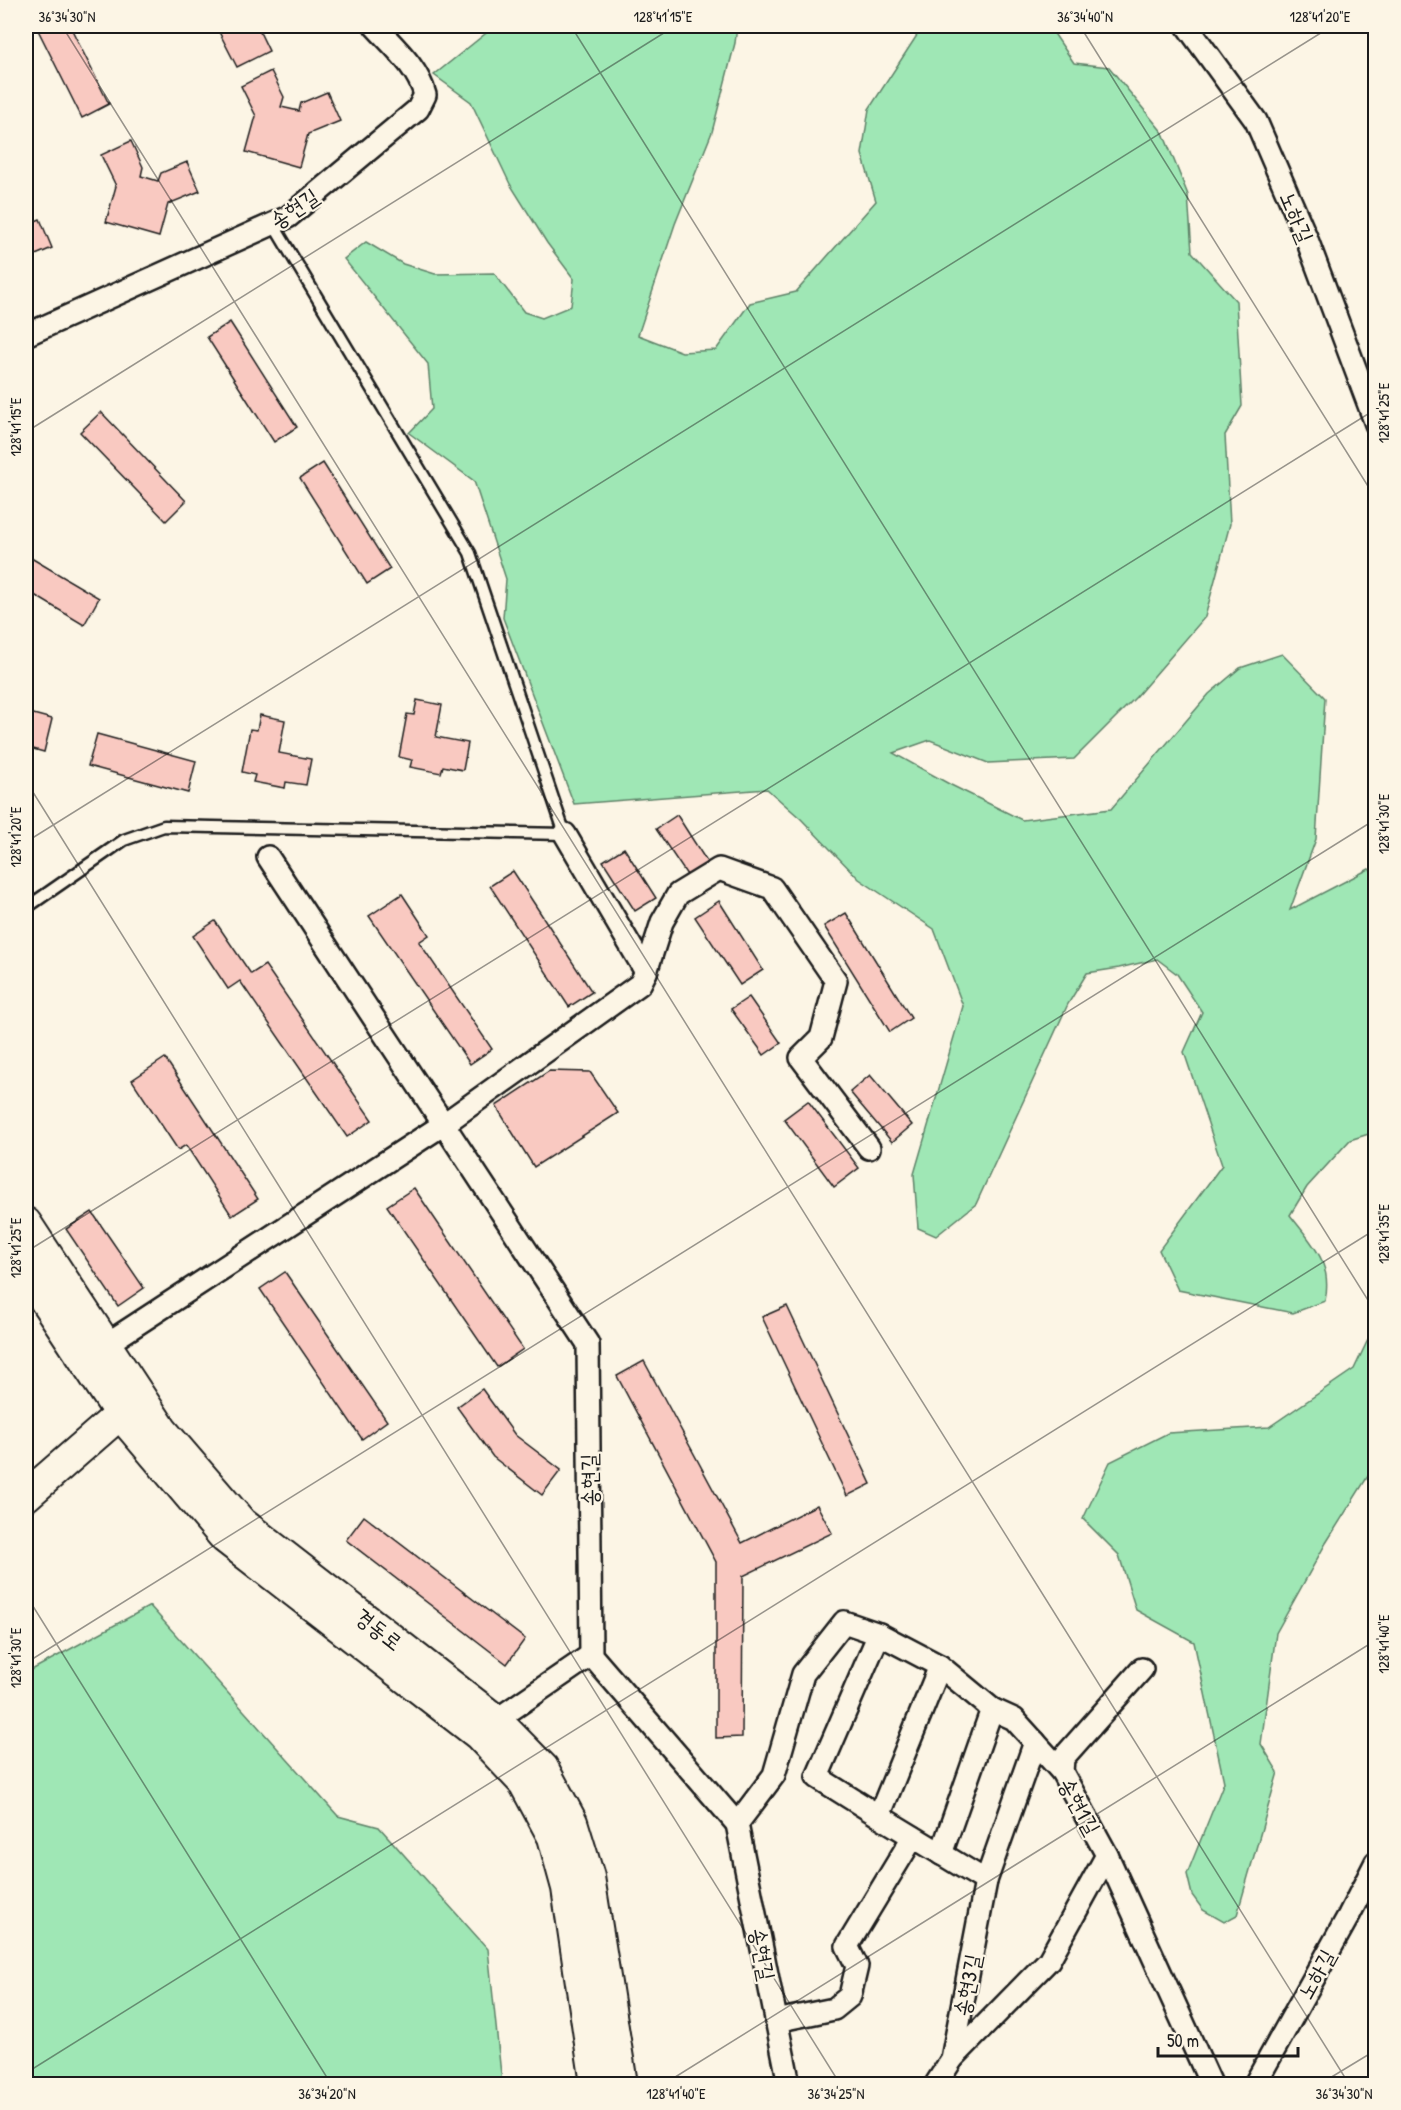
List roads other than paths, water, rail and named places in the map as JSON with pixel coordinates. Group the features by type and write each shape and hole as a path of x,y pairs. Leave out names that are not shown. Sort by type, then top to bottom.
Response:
{"street":[{"name":"송현길","path":"26,335 288,217 418,109 425,95 422,82 375,26"},
{"name":"노하길","path":"1187,26 1256,121 1306,237 1376,424"},
{"path":"565,834 646,972"},
{"name":"송현길","path":"268,857 588,1344 591,1655 737,1824 789,2085"},
{"path":"105,1345 444,1124 640,984 662,922 678,894 719,869 772,888 836,981 821,1038 801,1058 870,1148"},
{"name":"경동로","path":"26,1223 162,1430 242,1523 496,1720 543,1768 572,1822 589,1877 622,2085"},
{"name":"경동로","path":"26,1272 120,1414 225,1538 479,1734 524,1783 553,1837 567,1888 596,2085"},
{"path":"26,1496 120,1414"},
{"name":"송현1길","path":"737,1824 774,1775 803,1674 844,1622 879,1634 940,1666 992,1709 1014,1719 1062,1772 1107,1855 1211,2085"},
{"path":"879,1634 817,1778 986,1881"},
{"path":"496,1720 591,1655"},
{"path":"879,1816 940,1666"},
{"path":"1062,1772 1063,1758 1142,1669"},
{"path":"941,1854 992,1709"},
{"name":"송현3길","path":"936,2085 952,2059 986,1881 1035,1742"},
{"path":"777,2021 834,2009 850,1996 857,1966 847,1946 913,1837"},
{"path":"952,2059 1049,1960 1107,1855"},
{"name":"노하길","path":"1258,2084 1376,1862"}],"lane":[{"path":"26,908 124,840 164,826 565,834 470,553 273,224"}]}
